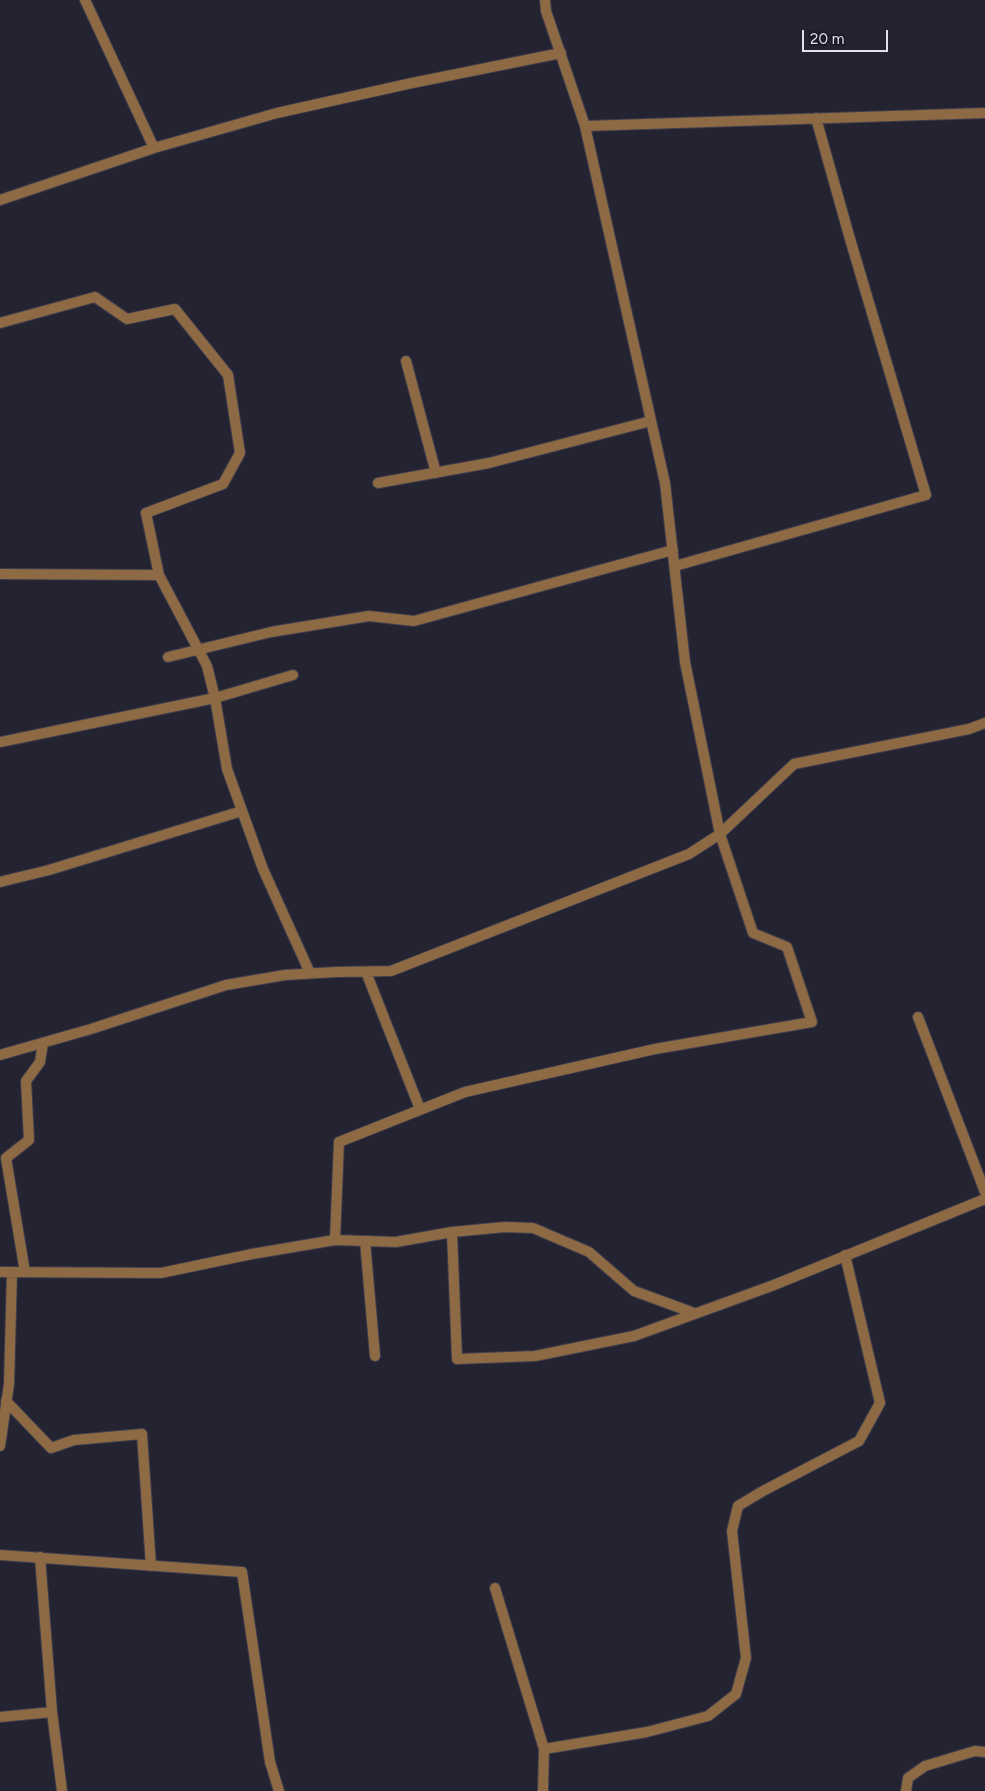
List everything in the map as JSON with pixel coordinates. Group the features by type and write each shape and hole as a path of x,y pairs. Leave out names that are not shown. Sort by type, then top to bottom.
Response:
{"street":[{"path":"85,0 154,148"},
{"path":"335,1240 339,1142 466,1092 655,1048 812,1022 787,947 752,933 720,834 685,662 664,483 651,421 585,126 546,11 545,0"},
{"path":"0,200 154,148 277,113 561,53"},
{"path":"585,126 985,113"},
{"path":"675,566 926,495 816,118"},
{"path":"0,323 95,296 127,319 175,309 228,375 240,453 222,484 146,513 159,575 206,666 215,698 228,769 242,811 263,869 310,974"},
{"path":"406,361 436,473"},
{"path":"378,484 490,463 651,421"},
{"path":"168,657 271,632 369,616 414,621 673,550"},
{"path":"0,574 159,575"},
{"path":"0,742 215,698 294,675"},
{"path":"0,1055 91,1029 226,985 285,976 391,971 400,968 689,854 720,834 794,764 969,729 985,723"},
{"path":"0,882 49,870 242,811"},
{"path":"366,972 420,1109"},
{"path":"918,1017 985,1192"},
{"path":"24,1272 6,1158 29,1140 26,1081 40,1062 43,1042"},
{"path":"452,1232 457,1359 535,1356 634,1336 774,1285 985,1199"},
{"path":"0,1272 161,1273 252,1254 335,1240 396,1242 452,1232 505,1227 533,1228 589,1252 634,1291 694,1313"},
{"path":"365,1241 376,1356"},
{"path":"544,1749 647,1732 708,1716 736,1694 746,1658 732,1532 738,1506 859,1441 880,1403 845,1255"},
{"path":"0,1446 9,1384 12,1272"},
{"path":"6,1401 51,1448 74,1440 142,1434 151,1566"},
{"path":"0,1555 242,1572 270,1762 279,1791"},
{"path":"40,1557 52,1712 62,1791"},
{"path":"495,1588 544,1749 543,1791"},
{"path":"0,1717 52,1712"},
{"path":"906,1791 908,1778 925,1766 975,1751 985,1752"}]}
